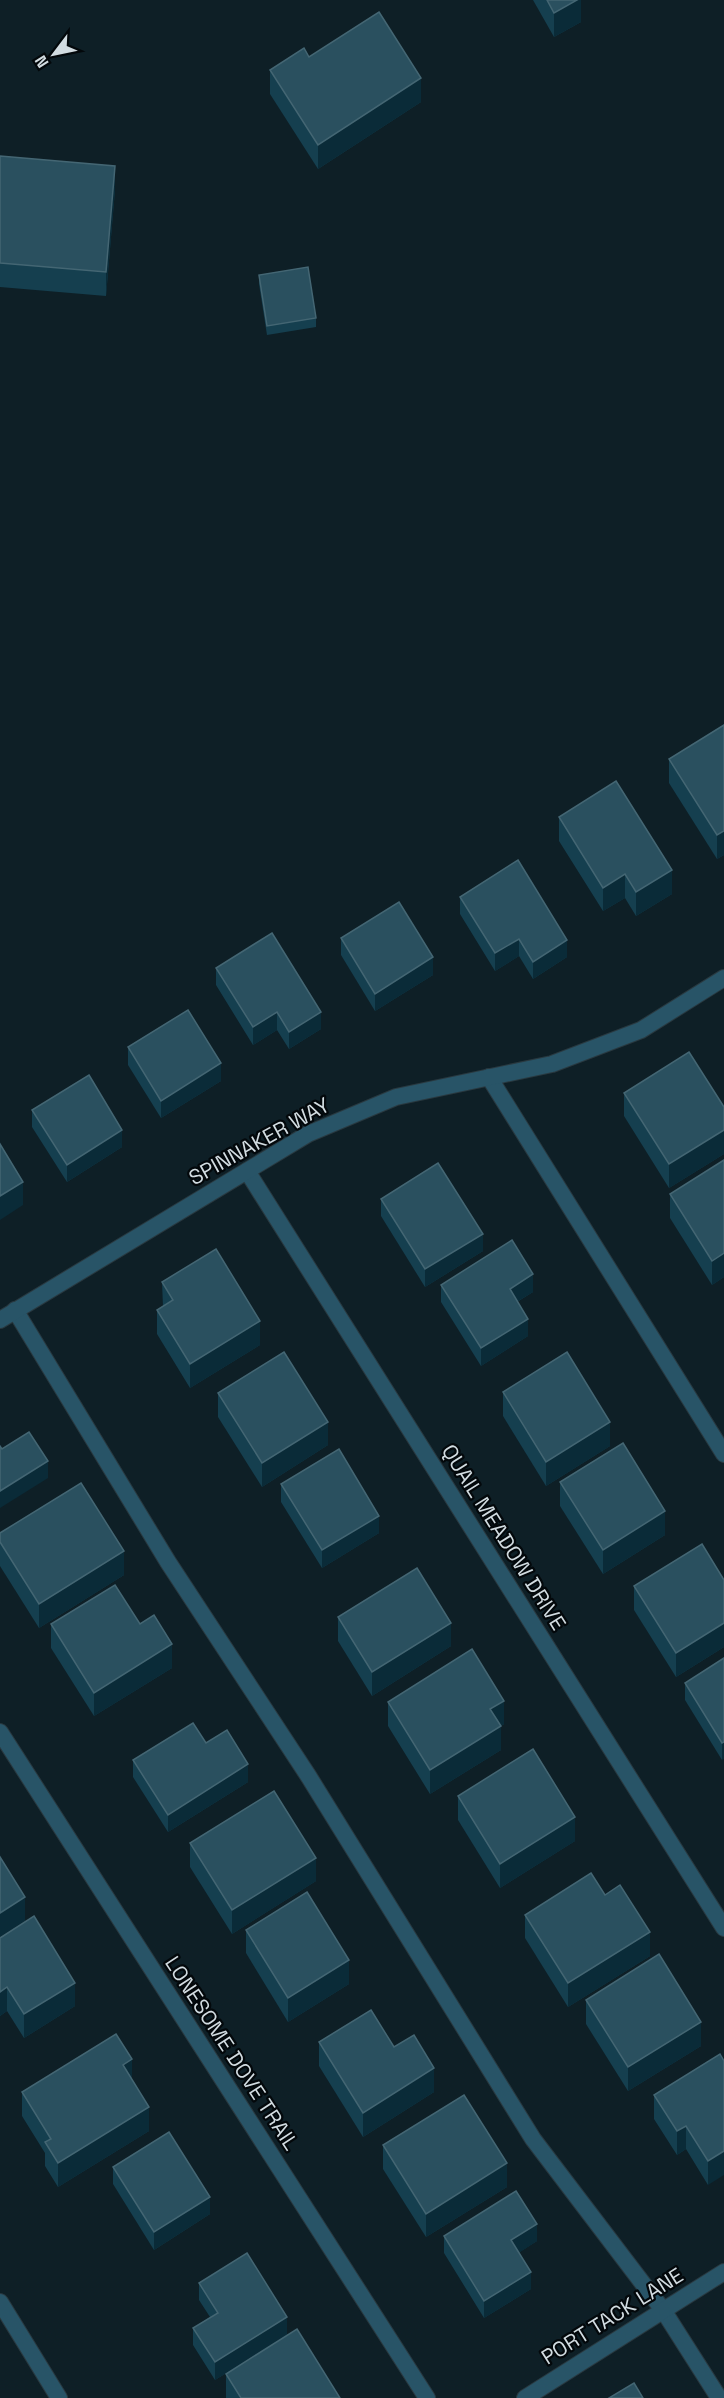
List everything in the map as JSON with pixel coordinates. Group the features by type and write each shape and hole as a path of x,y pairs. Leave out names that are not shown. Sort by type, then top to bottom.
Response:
{"street":[{"name":"SPINNAKER WAY","path":"0,1320 308,1134 396,1097 552,1064 641,1030 723,980"},
{"path":"489,1077 724,1454"},
{"name":"QUAIL MEADOW DRIVE","path":"246,1171 724,1928"},
{"path":"15,1310 168,1562 309,1777 533,2139 663,2310 719,2398"},
{"name":"LONESOME DOVE TRAIL","path":"0,1732 427,2398"},
{"name":"PORT TACK LANE","path":"525,2398 724,2272"},
{"path":"0,2302 59,2398"}],"building":[{"path":"547,0 577,0 554,13"},
{"path":"379,12 421,78 318,145 270,70 304,48 309,57"},
{"path":"0,156 115,166 106,272 0,263"},
{"path":"308,267 316,318 267,326 259,275"},
{"path":"724,725 724,831 717,835 669,759"},
{"path":"616,781 672,870 636,892 625,874 603,888 559,817"},
{"path":"518,860 567,940 533,962 519,939 495,953 460,897"},
{"path":"399,902 433,957 375,994 341,938"},
{"path":"272,933 321,1012 289,1032 277,1012 253,1027 216,968"},
{"path":"188,1010 221,1063 161,1101 128,1047"},
{"path":"689,1052 724,1107 724,1130 669,1164 624,1093"},
{"path":"89,1075 122,1130 67,1165 32,1110"},
{"path":"0,1144 23,1182 0,1196"},
{"path":"724,1160 724,1253 712,1261 670,1194"},
{"path":"438,1163 483,1234 425,1269 381,1199"},
{"path":"512,1240 533,1274 510,1289 528,1319 481,1348 441,1285"},
{"path":"216,1249 260,1321 190,1364 157,1310 173,1300 162,1282"},
{"path":"284,1352 328,1422 262,1463 218,1393"},
{"path":"567,1352 610,1422 546,1462 503,1392"},
{"path":"29,1432 48,1461 0,1491 0,1446 2,1449"},
{"path":"623,1443 665,1511 603,1550 560,1482"},
{"path":"339,1449 379,1516 322,1550 281,1484"},
{"path":"81,1483 124,1551 39,1604 0,1542 0,1533"},
{"path":"702,1544 724,1580 724,1623 676,1653 634,1586"},
{"path":"417,1568 451,1623 372,1672 338,1617"},
{"path":"115,1585 140,1624 154,1615 172,1644 94,1693 51,1624"},
{"path":"472,1649 504,1701 490,1709 501,1726 430,1770 388,1702"},
{"path":"724,1658 724,1742 722,1743 685,1683"},
{"path":"193,1723 206,1743 227,1730 248,1764 168,1815 133,1760"},
{"path":"533,1749 575,1817 500,1864 458,1796"},
{"path":"274,1791 316,1858 232,1910 190,1843"},
{"path":"0,1857 25,1897 0,1913"},
{"path":"591,1873 605,1895 620,1885 650,1932 568,1983 525,1915"},
{"path":"307,1892 349,1960 288,1998 246,1930"},
{"path":"34,1916 75,1983 24,2014 7,1987 0,1992 0,1938"},
{"path":"659,1954 701,2022 628,2067 586,2000"},
{"path":"371,2010 394,2047 414,2035 434,2068 363,2113 319,2042"},
{"path":"116,2034 132,2059 123,2065 149,2107 58,2163 45,2142 51,2139 22,2092"},
{"path":"720,2054 724,2061 724,2151 708,2161 686,2126 677,2131 654,2095"},
{"path":"464,2095 507,2163 426,2214 383,2145"},
{"path":"169,2132 210,2197 154,2232 113,2167"},
{"path":"516,2191 537,2224 511,2240 531,2272 484,2301 444,2236"},
{"path":"247,2253 287,2317 215,2362 193,2328 218,2313 199,2283"},
{"path":"297,2329 340,2398 241,2398 226,2374"},
{"path":"634,2383 643,2398 609,2398"}]}
